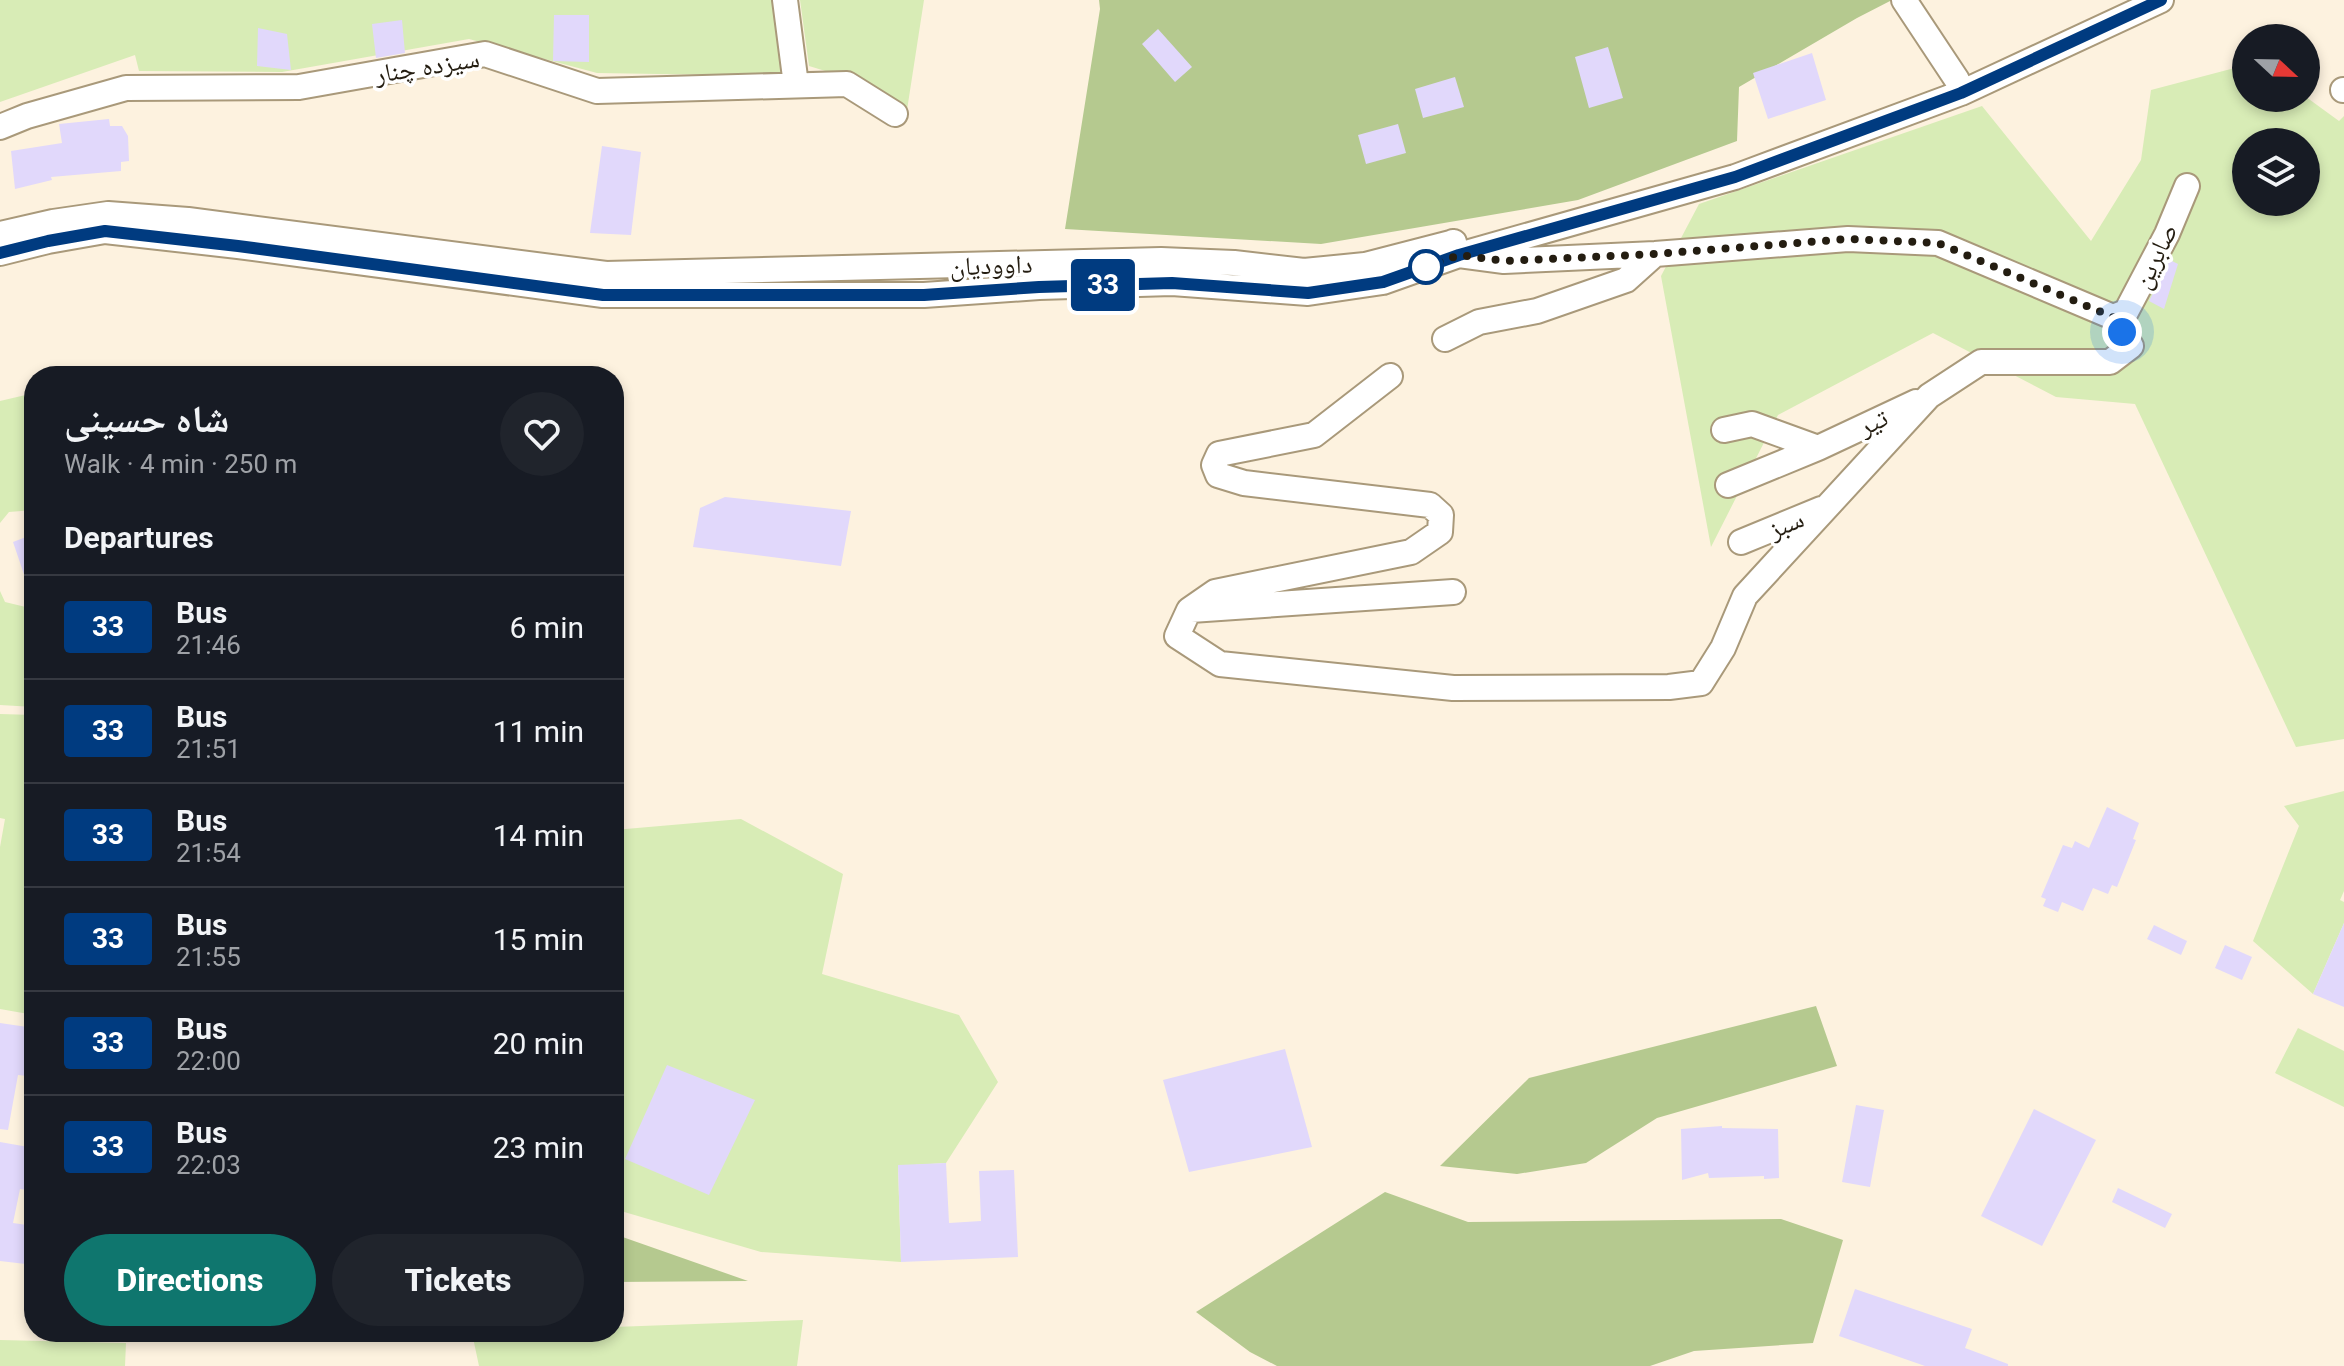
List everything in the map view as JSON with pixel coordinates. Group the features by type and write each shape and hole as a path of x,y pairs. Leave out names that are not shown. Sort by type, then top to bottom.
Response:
{"street":[{"path":"785,0 796,85"},
{"path":"1904,0 1957,80"},
{"name":"داوودیان","path":"0,253 105,231 603,295 924,295 1039,287 1172,283 1308,293 1383,282 1456,248 1731,166 1957,80 2133,0"},
{"name":"داوودیان","path":"0,234 108,214 188,220 606,274 1161,260 1234,263 1304,271 1365,265 1456,248 1735,177 1961,93 2161,0"},
{"name":"سیزده چنار","path":"0,127 27,116 126,88 299,87 485,54 597,91 847,84 895,114"},
{"name":"صابرین","path":"2113,317 2126,312 2167,234 2187,186"},
{"path":"1390,376 1314,435 1219,454 1214,465 1218,475 1244,483 1430,505 1441,515 1440,532 1411,552 1215,592 1189,610 1177,636 1220,664 1489,690 1669,687 1701,683 1723,648 1745,596 1929,396 1981,362 2110,362 2131,346 2113,317 1938,243 1848,239 1655,254 1504,261 1456,248"},
{"path":"1445,339 1479,322 1537,311 1626,280 1655,254"},
{"path":"822,270 831,295"},
{"name":"تیر","path":"1728,485 1818,448 1929,396"},
{"path":"1724,430 1752,424 1818,448"},
{"name":"سبز","path":"1741,542 1831,505"},
{"path":"1189,610 1453,592"}],"green space":[{"path":"0,0 778,0 787,76 597,73 469,39 282,72 139,71 135,55 0,102"},
{"path":"800,0 924,0 907,110 858,81 809,66"},
{"path":"1099,0 1892,0 1739,87 1737,141 1578,200 1321,244 1065,229"},
{"path":"2232,69 2232,112 2320,112 2320,107 2339,121 2344,116 2344,739 2296,747 2135,404 2056,397 1933,333 1778,415 1711,547 1661,276 1699,204 1982,106 2091,241 2141,160 2151,90"},
{"path":"24,395 24,511 9,512 0,523 0,401"},
{"path":"0,591 5,602 24,607 24,706 0,705"},
{"path":"0,714 24,715 24,1013 0,1009 0,847 5,819 0,818"},
{"path":"2344,791 2344,891 2340,900 2344,902 2344,923 2313,994 2253,941 2299,826 2284,806"},
{"path":"741,819 843,874 822,974 959,1015 998,1082 946,1163 898,1166 901,1262 761,1252 624,1212 624,829"},
{"path":"1816,1006 1837,1066 1657,1118 1586,1163 1517,1174 1440,1166 1529,1078"},
{"path":"2298,1028 2344,1051 2344,1107 2275,1073"},
{"path":"1385,1192 1468,1222 1781,1219 1843,1240 1813,1343 1694,1351 1650,1366 1277,1366 1250,1352 1196,1312"},
{"path":"624,1238 748,1281 624,1282"},
{"path":"803,1320 797,1366 479,1366 474,1342 624,1342 624,1327"},
{"path":"0,1340 126,1343 125,1366 0,1366"}],"building":[{"path":"554,15 589,15 589,62 553,61"},
{"path":"402,20 405,53 376,58 372,24"},
{"path":"258,28 287,34 291,70 257,66"},
{"path":"1158,29 1192,67 1175,82 1142,44"},
{"path":"1608,47 1623,98 1589,108 1575,57"},
{"path":"1812,53 1826,100 1768,119 1753,73"},
{"path":"1455,77 1464,107 1423,118 1415,89"},
{"path":"109,119 110,126 122,126 128,136 129,161 121,162 121,171 51,177 52,180 15,189 11,151 62,143 59,124"},
{"path":"1398,124 1406,153 1366,164 1358,135"},
{"path":"602,146 641,152 631,235 590,233"},
{"path":"2170,260 2178,264 2164,309 2149,301"},
{"path":"725,497 851,511 841,566 693,547 700,508"},
{"path":"24,538 24,574 13,542"},
{"path":"2107,807 2139,823 2133,839 2136,840 2117,887 2112,885 2108,894 2093,888 2083,911 2062,902 2058,912 2043,906 2046,899 2041,897 2063,845 2072,848 2075,841 2089,848"},
{"path":"2344,923 2344,1007 2313,994"},
{"path":"2154,925 2187,941 2181,955 2147,939"},
{"path":"2225,945 2252,957 2242,980 2215,968"},
{"path":"0,1023 24,1027 24,1076 18,1075 8,1130 0,1129"},
{"path":"1285,1049 1312,1147 1189,1172 1163,1080"},
{"path":"667,1065 755,1100 709,1195 625,1159"},
{"path":"1856,1105 1884,1110 1870,1187 1842,1182"},
{"path":"2034,1109 2096,1140 2042,1246 1981,1216"},
{"path":"1722,1126 1778,1129 1779,1178 1709,1178 1708,1173 1682,1180 1681,1129"},
{"path":"0,1142 24,1146 24,1190 20,1189 13,1223 24,1225 24,1264 0,1261"},
{"path":"946,1163 949,1223 981,1221 979,1171 1014,1170 1018,1257 901,1262 898,1165"},
{"path":"2118,1188 2172,1214 2165,1228 2112,1202"},
{"path":"1855,1289 1972,1329 1965,1348 2008,1366 1925,1366 1839,1336"}],"bus line":[{"name":"33","path":"0,253 105,231 603,295 924,295 1039,287 1172,283 1308,293 1383,282 1459,255 1735,177 1961,93 2161,0"}],"route":[{"path":"1426,267 1459,255 1504,261 1655,254 1848,239 1938,243 2113,317 2122,332"}]}
